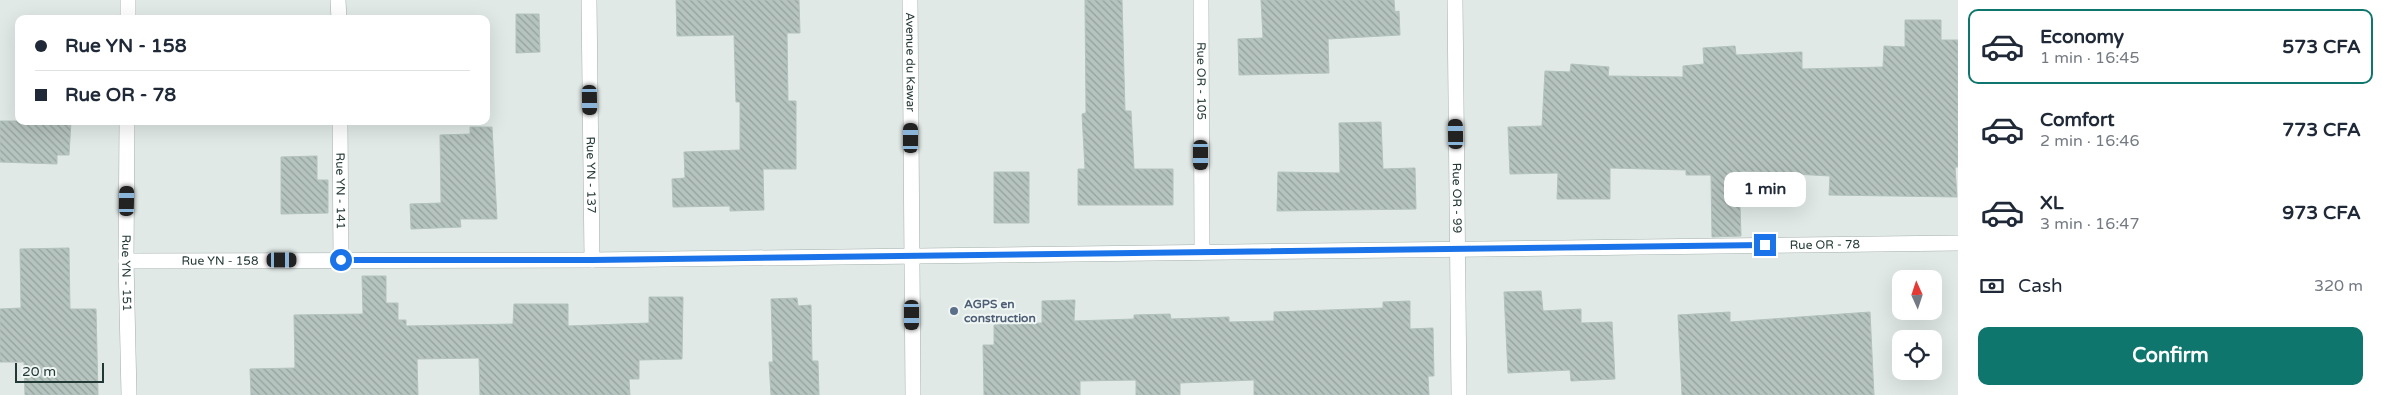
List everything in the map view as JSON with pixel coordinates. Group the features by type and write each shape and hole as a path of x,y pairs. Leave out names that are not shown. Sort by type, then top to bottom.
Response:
{"street":[{"path":"128,0 128,15"},
{"path":"338,0 339,15"},
{"name":"Rue YN - 137","path":"588,0 592,260"},
{"name":"Avenue du Kawar","path":"910,0 913,395"},
{"name":"Rue OR - 105","path":"1201,0 1202,252"},
{"name":"Rue OR - 99","path":"1455,0 1459,395"},
{"name":"Rue YN - 151","path":"127,125 126,260 129,395"},
{"name":"Rue YN - 141","path":"340,125 341,260"},
{"name":"Rue OR - 78","path":"912,256 1958,243"},
{"name":"Rue YN - 158","path":"126,260 592,260 912,256"}],"building":[{"path":"676,0 799,0 800,33 787,33 788,101 796,101 796,169 763,169 764,210 730,211 730,206 673,207 672,179 685,178 684,152 740,150 740,102 736,102 734,35 677,36"},
{"path":"1085,0 1122,0 1125,111 1131,111 1134,169 1173,169 1173,205 1078,205 1078,169 1085,169 1082,114 1086,113"},
{"path":"1261,0 1394,0 1395,12 1399,11 1400,35 1328,39 1329,73 1239,75 1238,39 1263,38"},
{"path":"516,14 539,14 540,52 516,53"},
{"path":"1905,20 1941,20 1941,40 1958,40 1958,167 1955,167 1957,197 1829,195 1830,176 1742,171 1742,175 1739,175 1741,236 1712,237 1711,175 1686,175 1686,170 1610,168 1610,199 1557,199 1558,173 1510,174 1508,127 1542,126 1545,71 1570,72 1571,64 1609,67 1608,76 1683,77 1683,66 1704,64 1703,48 1735,46 1736,55 1802,52 1802,69 1883,67 1884,46 1905,47"},
{"path":"0,121 15,121 15,125 71,125 69,155 57,155 57,164 0,162"},
{"path":"1381,122 1383,169 1415,168 1416,209 1277,211 1278,172 1340,173 1339,123"},
{"path":"470,127 492,127 497,219 460,219 461,227 411,229 410,204 441,203 440,135 470,134"},
{"path":"317,156 317,180 328,180 328,213 281,214 281,157"},
{"path":"994,172 1029,172 1029,223 994,223"},
{"path":"69,248 70,309 96,309 98,395 25,395 24,362 0,362 0,309 21,308 20,249"},
{"path":"362,276 386,276 386,303 398,303 398,320 406,320 406,326 513,324 514,304 568,304 568,326 649,323 649,297 683,297 682,359 639,360 639,379 629,379 630,395 480,395 479,358 417,359 418,395 251,395 250,369 295,368 294,315 363,314"},
{"path":"1541,291 1543,311 1581,309 1581,323 1612,322 1615,379 1571,381 1570,370 1508,373 1504,292"},
{"path":"797,298 798,306 811,305 812,361 818,361 819,395 771,395 769,362 773,362 771,299"},
{"path":"1075,300 1074,321 1134,319 1134,315 1170,314 1171,319 1229,317 1229,322 1274,321 1274,312 1383,308 1383,302 1410,301 1410,329 1433,328 1434,376 1428,376 1429,395 1254,395 1254,380 1180,383 1180,395 1136,395 1136,380 1080,381 1080,395 984,395 983,345 994,345 994,325 1042,323 1042,301"},
{"path":"1730,312 1730,322 1870,312 1874,395 1682,395 1678,315"}],"place":[{"name":"AGPS en construction","path":"954,311"}],"route":[{"path":"341,260 592,260 1765,245"}]}
